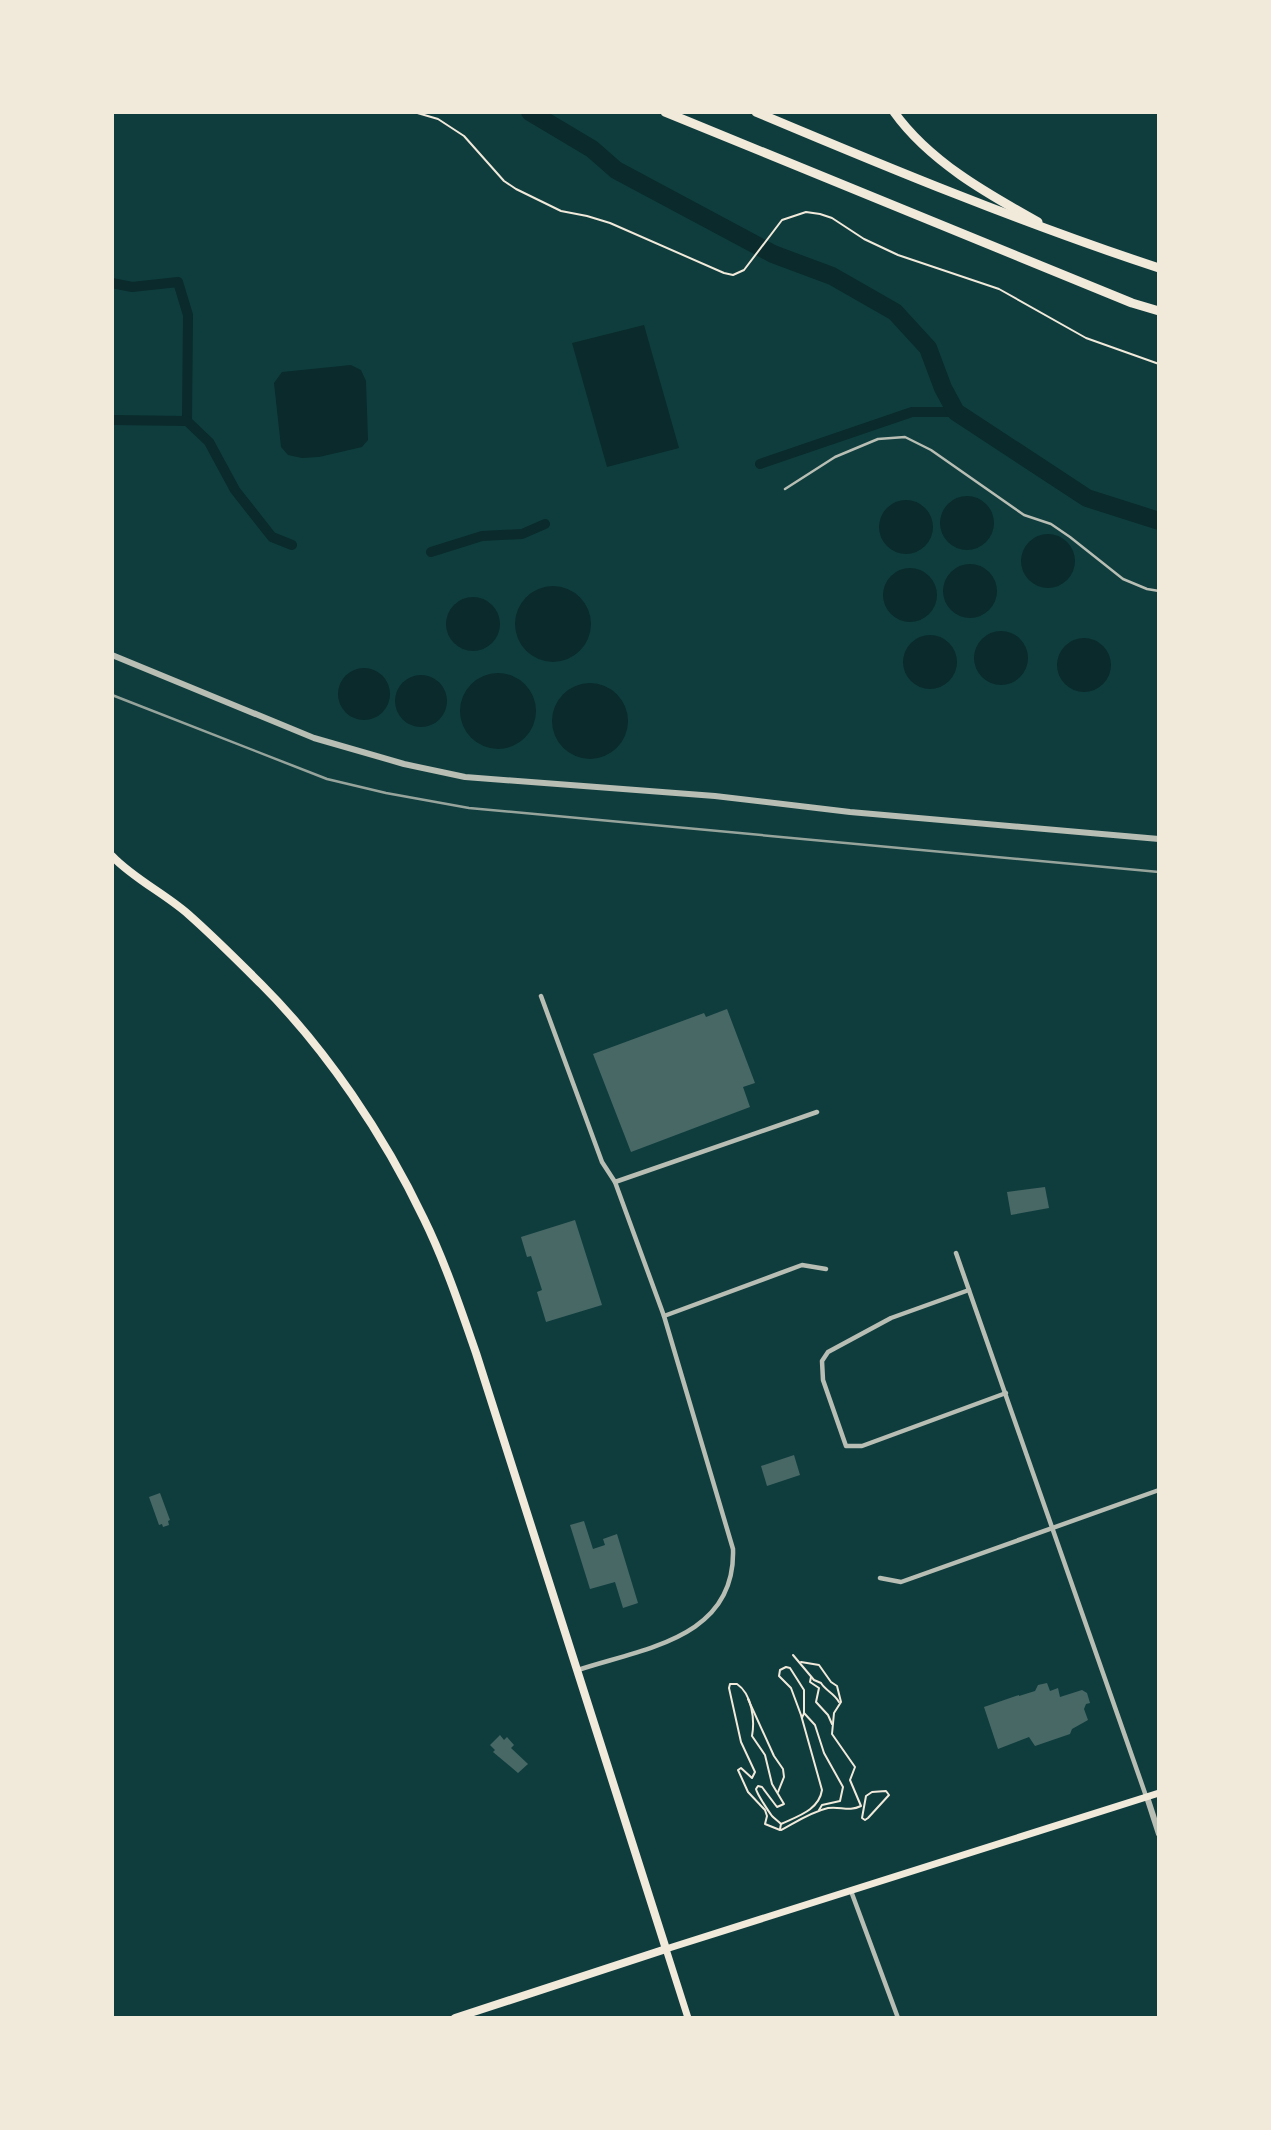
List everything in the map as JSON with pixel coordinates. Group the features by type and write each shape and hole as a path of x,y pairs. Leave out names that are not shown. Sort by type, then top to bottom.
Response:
{"highway":[{"path":"756,112 1067,238 1159,268"},
{"path":"894,112 919,141 941,160 989,194 1067,238"},
{"path":"666,113 1132,303 1159,311"}],"main road":[{"path":"114,861 188,914 263,986 325,1058 373,1127 424,1217 460,1307 688,2018"},
{"path":"455,2018 484,2013 666,1949 1159,1793"}],"street":[{"path":"112,655 314,738 404,764 465,777 715,796 850,812 1159,839"},
{"path":"541,996 602,1162 615,1182 664,1316 730,1532 734,1566 731,1580 716,1610 689,1632 577,1670"},
{"path":"615,1182 817,1112"},
{"path":"956,1253 1159,1834"},
{"path":"664,1316 802,1265 826,1269"},
{"path":"969,1290 891,1318 828,1352 822,1361 823,1380 846,1446 862,1446 1006,1394"},
{"path":"880,1578 901,1582 1159,1490"},
{"path":"851,1890 898,2018"}],"lane":[{"path":"785,489 835,457 878,439 905,437 930,450 1024,515 1051,524 1123,579 1146,589 1159,591"}],"path":[{"path":"414,112 438,119 464,136 504,181 554,208 610,223 724,273 733,275 744,270 775,227 790,216 806,212 820,214 898,255 999,289 1086,338 1159,364"},
{"path":"793,1656 811,1676 836,1696 839,1703"},
{"path":"777,1793 784,1777 783,1769 774,1756 754,1706 742,1687 730,1684 741,1742 755,1772 752,1778 741,1768 738,1770 748,1792 765,1810 765,1824 780,1830 818,1810 833,1807 853,1811 861,1807 859,1797 849,1780 855,1767 832,1734 834,1713 841,1696 837,1686 819,1665 801,1662"},
{"path":"781,1824 810,1810 821,1800 822,1790 791,1688 779,1676 779,1670 786,1667 790,1668 804,1690 802,1718"},
{"path":"811,1676 810,1682 819,1688 816,1702 828,1714 833,1725"},
{"path":"747,1696 754,1724 752,1736 765,1755 767,1771 784,1804 777,1807 762,1787 755,1789 772,1816 781,1824"},
{"path":"804,1713 815,1725 824,1753 843,1787 840,1801 822,1805 818,1810"},
{"path":"886,1791 889,1795 868,1818 862,1818 866,1796 872,1792 886,1791"},
{"path":"780,1830 781,1824"}],"water":[{"path":"644,325 679,448 607,467 572,343"},
{"path":"351,365 361,370 366,381 368,440 362,447 319,457 288,455 281,447 274,383 282,372"},
{"path":"967,496 986,504 994,523 986,542 967,550 948,542 940,523 948,504"},
{"path":"906,500 925,508 933,527 925,546 906,554 887,546 879,527 887,508"},
{"path":"1048,534 1067,542 1075,561 1067,580 1048,588 1029,580 1021,561 1029,542"},
{"path":"970,564 989,572 997,591 989,610 970,618 951,610 943,591 951,572"},
{"path":"910,568 929,576 937,595 929,614 910,622 891,614 883,595 891,576"},
{"path":"553,586 567,589 580,597 588,610 591,624 588,638 580,651 567,659 553,662 539,659 526,651 518,638 515,624 518,610 526,597 539,589"},
{"path":"473,597 492,605 500,624 492,643 473,651 454,643 446,624 454,605"},
{"path":"1001,631 1020,639 1028,658 1020,677 1001,685 982,677 974,658 982,639"},
{"path":"930,635 949,643 957,662 949,681 930,689 911,681 903,662 911,643"},
{"path":"1084,638 1103,646 1111,665 1103,684 1084,692 1065,684 1057,665 1065,646"},
{"path":"364,668 374,670 382,676 388,684 388,704 382,712 374,718 364,720 354,718 346,712 340,704 338,694 340,684 346,676 354,670"},
{"path":"498,673 512,676 525,684 533,697 536,711 533,725 525,738 512,746 498,749 484,746 471,738 463,725 460,711 463,697 471,684 484,676"},
{"path":"421,675 431,677 439,683 445,691 445,711 439,719 431,725 421,727 411,725 403,719 397,711 395,701 397,691 403,683 411,677"},
{"path":"590,683 604,686 617,694 625,707 628,721 625,735 617,748 604,756 590,759 576,756 563,748 555,735 552,721 555,707 563,694 576,686"}],"building":[{"path":"727,1009 755,1083 743,1087 750,1107 631,1152 593,1054 704,1013 706,1017"},
{"path":"1045,1187 1049,1208 1011,1215 1007,1192"},
{"path":"575,1220 602,1305 546,1322 537,1292 542,1290 531,1256 527,1257 521,1237"},
{"path":"794,1455 800,1475 767,1486 761,1466"},
{"path":"160,1493 170,1520 169,1525 163,1527 162,1524 159,1525 149,1497"},
{"path":"584,1521 593,1549 605,1545 603,1539 617,1534 638,1603 623,1608 615,1582 590,1589 570,1525"},
{"path":"1047,1683 1050,1691 1058,1688 1060,1697 1082,1690 1087,1693 1090,1703 1086,1704 1084,1709 1088,1720 1072,1729 1070,1734 1035,1746 1029,1737 998,1749 984,1707 1035,1691 1038,1685"},
{"path":"500,1735 504,1740 507,1737 514,1745 511,1748 528,1764 518,1773 493,1752 495,1750 490,1745"}],"waterway":[{"path":"530,112 592,149 616,170 773,254 832,276 895,312 928,348 943,388 956,412 1087,498 1159,521"},
{"path":"112,283 132,287 178,282 188,315 187,421"},
{"path":"760,464 912,412 956,412"},
{"path":"112,420 187,421 209,442 235,490 272,537 292,545"},
{"path":"431,552 482,536 522,534 545,524"}],"railway":[{"path":"112,695 327,779 469,808 1159,872"}]}
